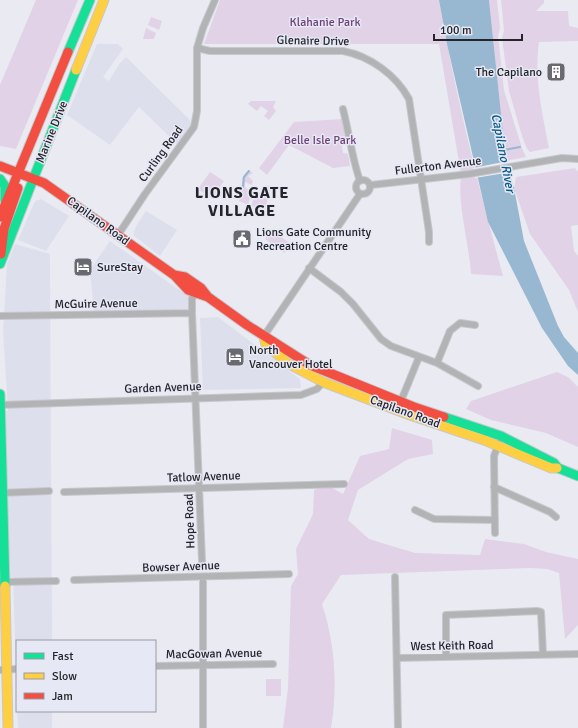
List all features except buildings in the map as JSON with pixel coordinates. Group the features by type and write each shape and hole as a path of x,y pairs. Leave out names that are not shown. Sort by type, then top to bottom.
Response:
{"main road":[{"name":"Marine Drive","path":"0,217 90,0"},
{"name":"Marine Drive","path":"1,260 104,0"},
{"name":"Capilano Road","path":"1,164 44,183 174,275 181,285 195,295"},
{"path":"1,260 1,237 6,217 19,186 21,177 19,172"},
{"path":"0,179 5,186 6,202"},
{"name":"Capilano Road","path":"174,275 185,277 201,288 208,297 264,336 271,338 310,365 376,393 501,436 554,462 558,468"},
{"path":"195,295 208,297"},
{"name":"Capilano Road","path":"264,336 266,345 289,364 323,382 498,446 551,468 558,468 578,476"},
{"path":"323,382 330,381 368,394 376,393"},
{"path":"0,394 3,670 8,728"}],"street":[{"name":"Curling Road","path":"118,235 145,194 194,127 197,111 197,48 203,28 215,0"},
{"name":"Glenaire Drive","path":"197,48 210,51 343,50 361,55 387,72 404,90 409,99 429,232 428,242"},
{"path":"343,109 348,126 355,168 360,181 356,189 360,194 365,195 369,192 371,185 366,180 360,181"},
{"name":"Fullerton Avenue","path":"371,185 469,174 562,158 578,160"},
{"path":"264,336 360,194"},
{"path":"309,268 341,292 353,304 381,339 390,346 437,363 478,386"},
{"name":"Hope Road","path":"195,295 192,298 192,313 202,561"},
{"name":"McGuire Avenue","path":"0,316 192,313"},
{"path":"437,363 450,331 460,323 476,325"},
{"path":"403,396 419,357"},
{"name":"Garden Avenue","path":"0,405 301,395 317,389 323,382"},
{"path":"495,533 494,456 501,436"},
{"name":"Tatlow Avenue","path":"64,492 344,484"},
{"path":"494,487 550,512 556,517"},
{"path":"1,493 49,491"},
{"path":"415,510 434,519 495,520"},
{"name":"Bowser Avenue","path":"74,580 203,578 289,574"},
{"path":"395,577 397,658"},
{"path":"203,578 203,728"},
{"path":"2,582 56,581"},
{"path":"446,657 446,615 538,611 541,612 543,654"},
{"name":"West Keith Road","path":"398,728 397,658 578,654"},
{"name":"MacGowan Avenue","path":"156,666 273,664"},
{"path":"3,670 16,669"}],"shaded area":[{"path":"97,44 118,44 123,49 103,77 109,81 119,64 126,57 190,120 191,126 178,145 139,107 110,145 67,115"},
{"path":"41,199 69,216 46,251 18,240 35,201"},
{"path":"146,211 177,230 160,256 133,235 136,226"},
{"path":"110,241 188,296 188,309 94,311 90,270"},
{"path":"15,244 50,254 52,640 16,640 16,674 13,577 0,577 0,411 8,411 3,331 7,264"},
{"name":"North Vancouver Hotel","path":"218,317 300,379 301,388 203,390 200,318"},
{"path":"17,712 52,712 52,728 18,728"}],"green space":[{"path":"36,0 78,0 16,149 0,146 0,85"},
{"name":"Klahanie Park","path":"220,0 439,0 452,70 468,139 503,276 471,274 462,211 460,186 461,174 439,44 204,44"},
{"path":"489,0 497,0 500,28 498,36 504,90 526,157 506,161"},
{"path":"501,0 544,0 544,3 536,11 568,11 569,26 578,28 578,41 539,42 537,69 538,82 541,108 549,148 530,152 527,149 522,136 509,91 502,38 504,31"},
{"path":"151,17 162,21 159,30 148,25"},
{"path":"146,28 156,33 154,39 143,39"},
{"path":"251,101 276,101 273,107 276,111 269,120 264,116 268,111 261,106 257,111 248,104"},
{"name":"Belle Isle Park","path":"343,119 345,136 341,137 343,153 348,154 350,166 333,168 289,145 267,175 259,168 294,122"},
{"path":"575,168 578,172 578,225 571,226 574,251 578,256 578,312 569,290 530,234 514,188 516,177"},
{"path":"248,170 253,173 248,176 253,181 252,185 245,182 245,187 254,196 250,198 248,205 239,201 239,194 234,190 242,185 242,178"},
{"path":"210,172 224,181 212,199 198,189"},
{"path":"266,185 271,186 265,209 251,206 253,200 264,195"},
{"path":"271,230 291,244 284,253 265,239"},
{"path":"557,372 568,377 578,387 578,447 546,433 491,420 466,409 471,401"},
{"path":"392,428 432,440 433,454 408,459 358,490 348,520 369,539 415,553 480,555 485,539 524,544 546,552 578,559 578,625 565,639 559,573 547,569 531,568 341,575 322,604 330,634 334,665 335,681 331,728 283,728 288,688 291,586 298,574 296,549 313,514 314,490 327,485 343,494 360,456 389,449"},
{"path":"266,679 281,679 281,696 266,696"}],"water":[{"name":"Capilano River","path":"439,0 489,0 506,161 514,188 524,241 558,326 564,337 578,353 578,375 568,366 542,328 488,222 447,44"}],"pier":[{"path":"508,161 511,172 475,178 473,168"}],"waterway":[{"name":"Capilano River","path":"504,150 520,147"},
{"path":"236,191 243,187 244,177 249,171"}],"traffic: fast":[{"path":"68,52 90,0"},
{"path":"0,264 76,70"},
{"path":"0,179 5,186 5,200"},
{"path":"0,394 5,586"},
{"path":"444,417 501,436 554,463 558,468 578,476"}],"traffic: slow":[{"path":"76,70 104,0"},
{"path":"264,336 266,345 289,364 323,382 410,415 484,440 551,468 557,468"},
{"path":"5,586 8,728"}],"traffic: jam":[{"path":"0,217 68,52"},
{"path":"0,166 44,183 174,275 188,290 208,297"},
{"path":"1,254 4,229 18,188"},
{"path":"174,275 185,277 201,288 208,297 247,325 310,365 414,407 444,417"}],"place":[{"name":"The Capilano","path":"556,72"},
{"name":"Lions Gate Community Recreation Centre","path":"242,239"},
{"name":"SureStay","path":"83,267"},
{"name":"North Vancouver Hotel","path":"235,357"}],"district":[{"name":"LIONS GATE VILLAGE","path":"242,202"}]}
